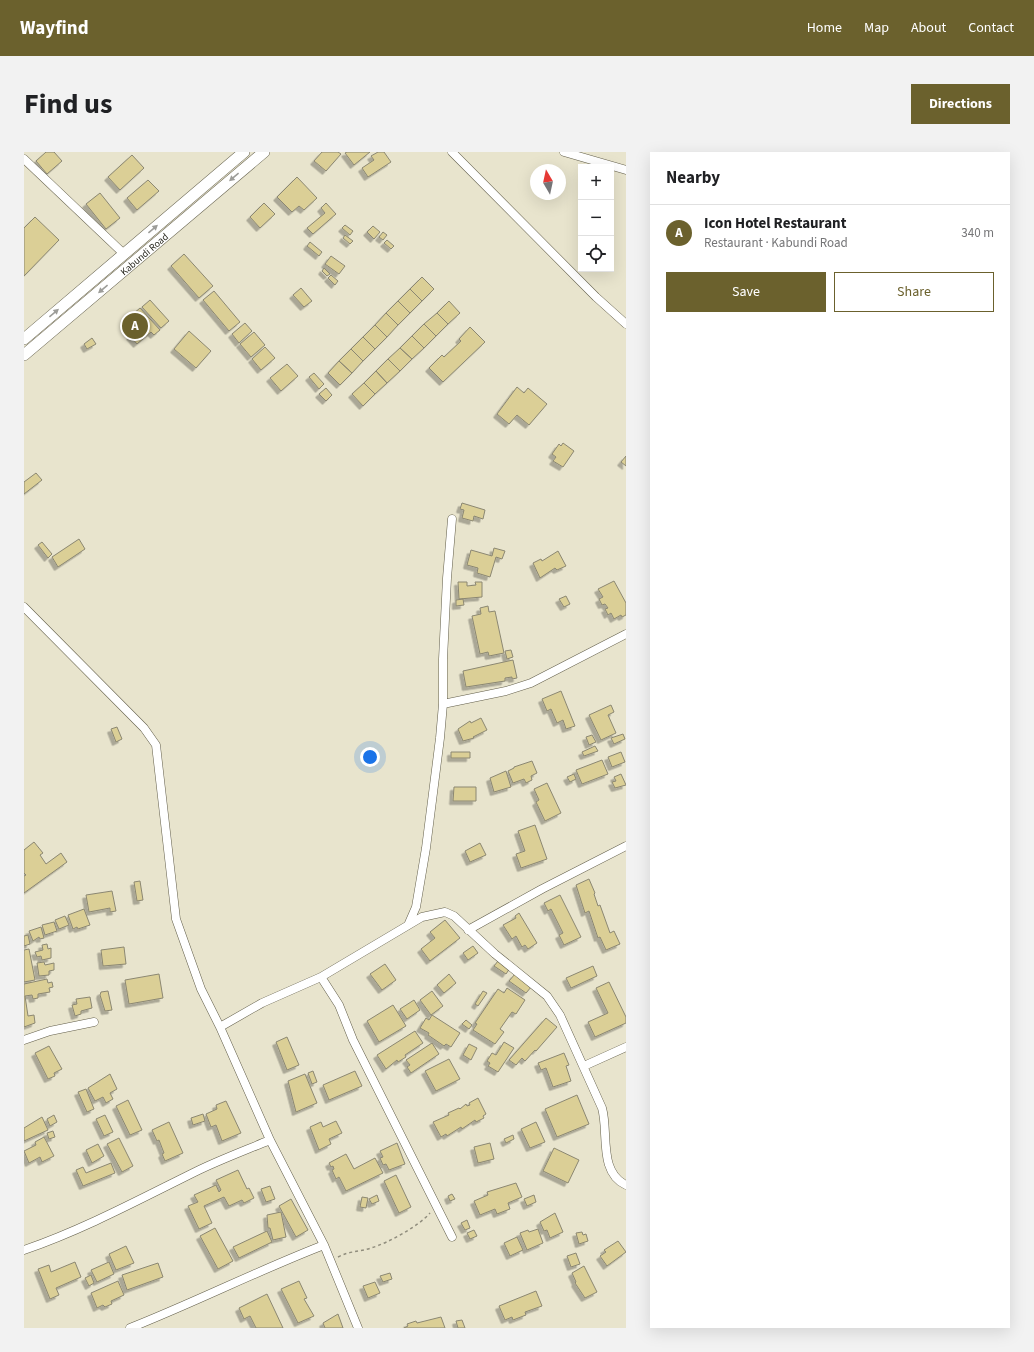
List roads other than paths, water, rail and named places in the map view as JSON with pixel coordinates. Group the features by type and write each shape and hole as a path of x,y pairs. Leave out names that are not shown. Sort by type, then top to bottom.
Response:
{"street":[{"name":"Kabundi Road","path":"24,339 244,152"},
{"name":"Kabundi Road","path":"24,355 264,152"},
{"path":"452,152 596,297 626,324"},
{"path":"564,152 626,170"},
{"path":"24,159 124,254"},
{"path":"409,923 416,907 435,785 443,704 443,659 452,519"},
{"path":"24,608 144,728 156,745 176,918 202,989 270,1140 331,1260 358,1328"},
{"path":"443,704 506,691 531,683 626,634"},
{"path":"468,930 542,889 626,846"},
{"path":"220,1027 262,1003 321,977 370,949 409,923 432,914 445,912 454,916 468,930 547,996 560,1015 602,1108 605,1119 606,1151 610,1165 617,1178 626,1184"},
{"path":"321,977 338,1005 353,1040 452,1237"},
{"path":"24,1040 50,1032 94,1022"},
{"path":"584,1066 626,1047"},
{"path":"24,1250 157,1192 200,1169 270,1140"},
{"path":"130,1328 208,1295 244,1277 324,1245"}],"place":[{"name":"Icon Hotel Restaurant","path":"135,326"}]}
